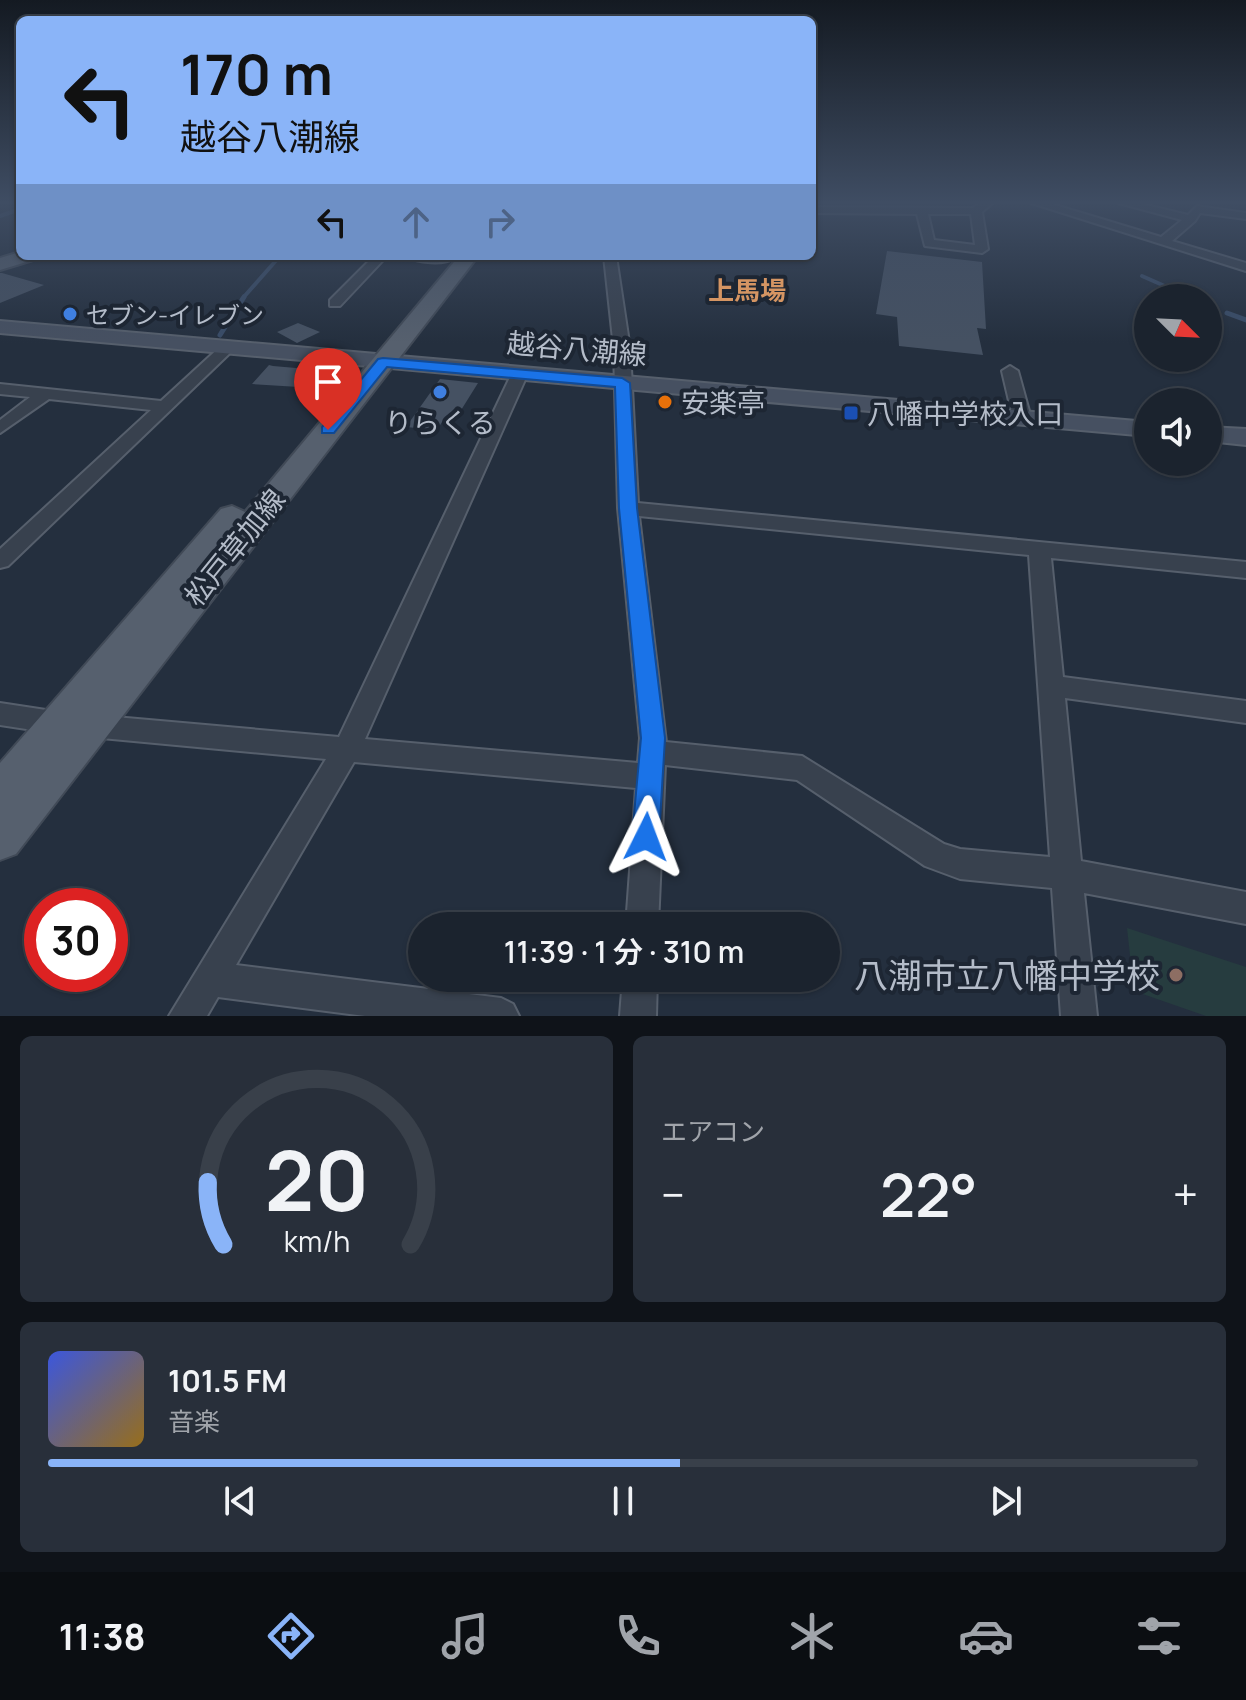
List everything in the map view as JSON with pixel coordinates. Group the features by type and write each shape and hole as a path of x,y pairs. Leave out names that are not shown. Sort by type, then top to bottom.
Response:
{"main road":[{"name":"松戸草加線","path":"0,839 75,724 454,260"},
{"name":"越谷八潮線","path":"0,327 1134,428"},
{"path":"1222,435 1246,437"},
{"name":"松戸草加線","path":"0,794 75,724"}],"street":[{"path":"1184,248 1246,267"},
{"path":"335,303 377,260"},
{"path":"611,260 622,349 628,508 650,764 643,912"},
{"path":"0,561 227,348"},
{"path":"1010,371 1022,418"},
{"path":"187,1016 348,747 520,373"},
{"path":"0,389 165,406"},
{"path":"0,428 46,393"},
{"path":"628,508 1246,570"},
{"path":"1039,547 1079,1016"},
{"path":"1051,686 1246,712"},
{"path":"0,714 75,724 348,747 650,764 802,768 936,856 960,864 1066,874 1246,908"},
{"path":"210,979 442,1012 501,1016"},
{"path":"638,1016 639,992"}],"green space":[{"path":"1127,928 1246,967 1246,1016 1206,1016 1134,991"}],"building":[{"path":"887,251 982,262 986,329 977,328 983,355 899,346 897,317 876,314"},
{"path":"2,273 44,285 0,303"},
{"path":"298,323 320,332 297,343 277,332"},
{"path":"269,365 331,371 315,388 252,384"},
{"path":"440,379 478,383 453,423 442,422 437,430 406,427"}],"waterway":[{"path":"242,299 276,260"},
{"path":"1142,276 1160,284"},
{"path":"220,335 244,297"},
{"path":"1227,313 1246,320"}],"place":[{"name":"セブン-イレブン","path":"70,314"},
{"name":"りらくる","path":"440,392"},
{"name":"安楽亭","path":"665,402"},
{"name":"八幡中学校入口","path":"851,413"},
{"name":"八潮市立八幡中学校","path":"1176,975"}],"district":[{"name":"上馬場","path":"747,290"}],"route":[{"path":"328,430 383,362 622,383 628,508 653,738 646,837"}]}
